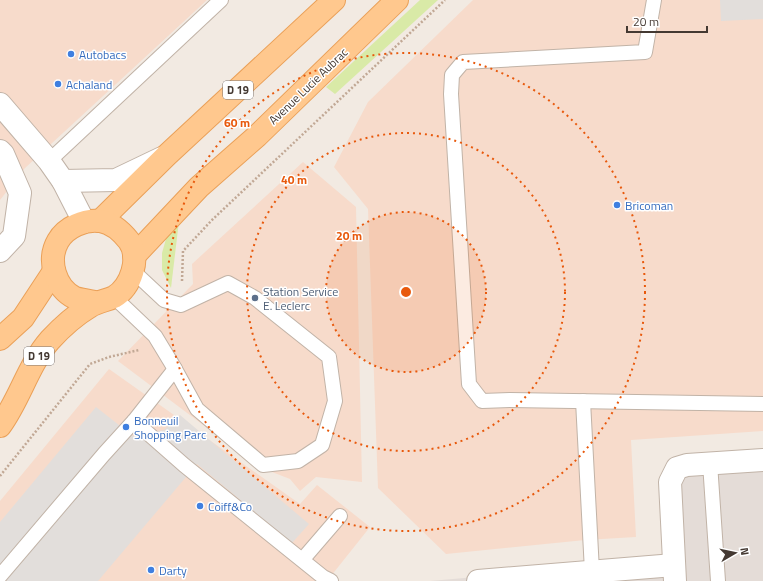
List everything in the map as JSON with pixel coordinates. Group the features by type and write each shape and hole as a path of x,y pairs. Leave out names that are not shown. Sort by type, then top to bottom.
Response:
{"main road":[{"name":"D 19","path":"92,221 167,155 334,0"},
{"name":"Avenue Lucie Aubrac","path":"0,426 10,413 31,368 49,341 71,319 127,284 134,263 199,186 257,136 397,0"},
{"path":"105,299 76,298 62,288 54,271 54,255 59,240 71,228 92,221 113,225 123,233 130,244 134,263"},
{"path":"0,339 23,318 54,271"}],"street":[{"path":"0,104 49,161 92,221"},
{"path":"0,151 3,154 20,193 14,236 0,251"},
{"path":"64,181 116,180 167,155"},
{"path":"478,581 592,572 675,573 670,482 677,468 687,465 763,460"}],"lane":[{"path":"49,161 221,0"},
{"path":"654,0 645,52 463,62 452,75 451,94 469,384 482,401 510,400 763,404"},
{"path":"105,299 155,336 197,409 263,465 298,461 322,445 335,401 329,357 255,298 228,283 181,305 164,300 134,263"},
{"path":"0,576 134,421 175,369"},
{"path":"583,401 592,572"},
{"path":"134,421 184,465 303,559 324,580"},
{"path":"710,463 718,581"},
{"path":"303,559 340,516"}],"path":[{"path":"181,305 183,251 218,214 445,0"},
{"path":"0,476 90,364 109,357 138,350 155,336"}],"shaded area":[{"name":"Achaland","path":"0,0 207,0 25,168 0,200"},
{"path":"473,0 763,0 763,431 631,440 636,537 585,540 446,554 378,488 368,209 334,167 368,102"},
{"path":"720,0 763,0 763,19 721,21"},
{"path":"303,162 356,207 362,482 316,477 300,491 290,479 259,467 118,361 193,284 192,264"},
{"name":"Bonneuil Shopping Parc","path":"109,369 300,504 317,485 370,527 327,581 0,581 0,501"},
{"path":"96,407 133,436 164,430 180,415 309,524 292,543 197,464 98,581 0,581 0,522"},
{"path":"763,467 763,581 430,581 670,560 665,472"}],"green space":[{"path":"420,0 438,0 335,94 326,87"},
{"path":"179,221 171,288 162,270 162,253 168,232"}],"place":[{"name":"Autobacs","path":"71,54"},
{"name":"Achaland","path":"58,84"},
{"name":"Bricoman","path":"617,205"},
{"name":"Station Service E. Leclerc","path":"255,298"},
{"name":"Bonneuil Shopping Parc","path":"126,427"},
{"name":"Coiff&Co","path":"200,506"},
{"name":"Darty","path":"151,570"}]}
